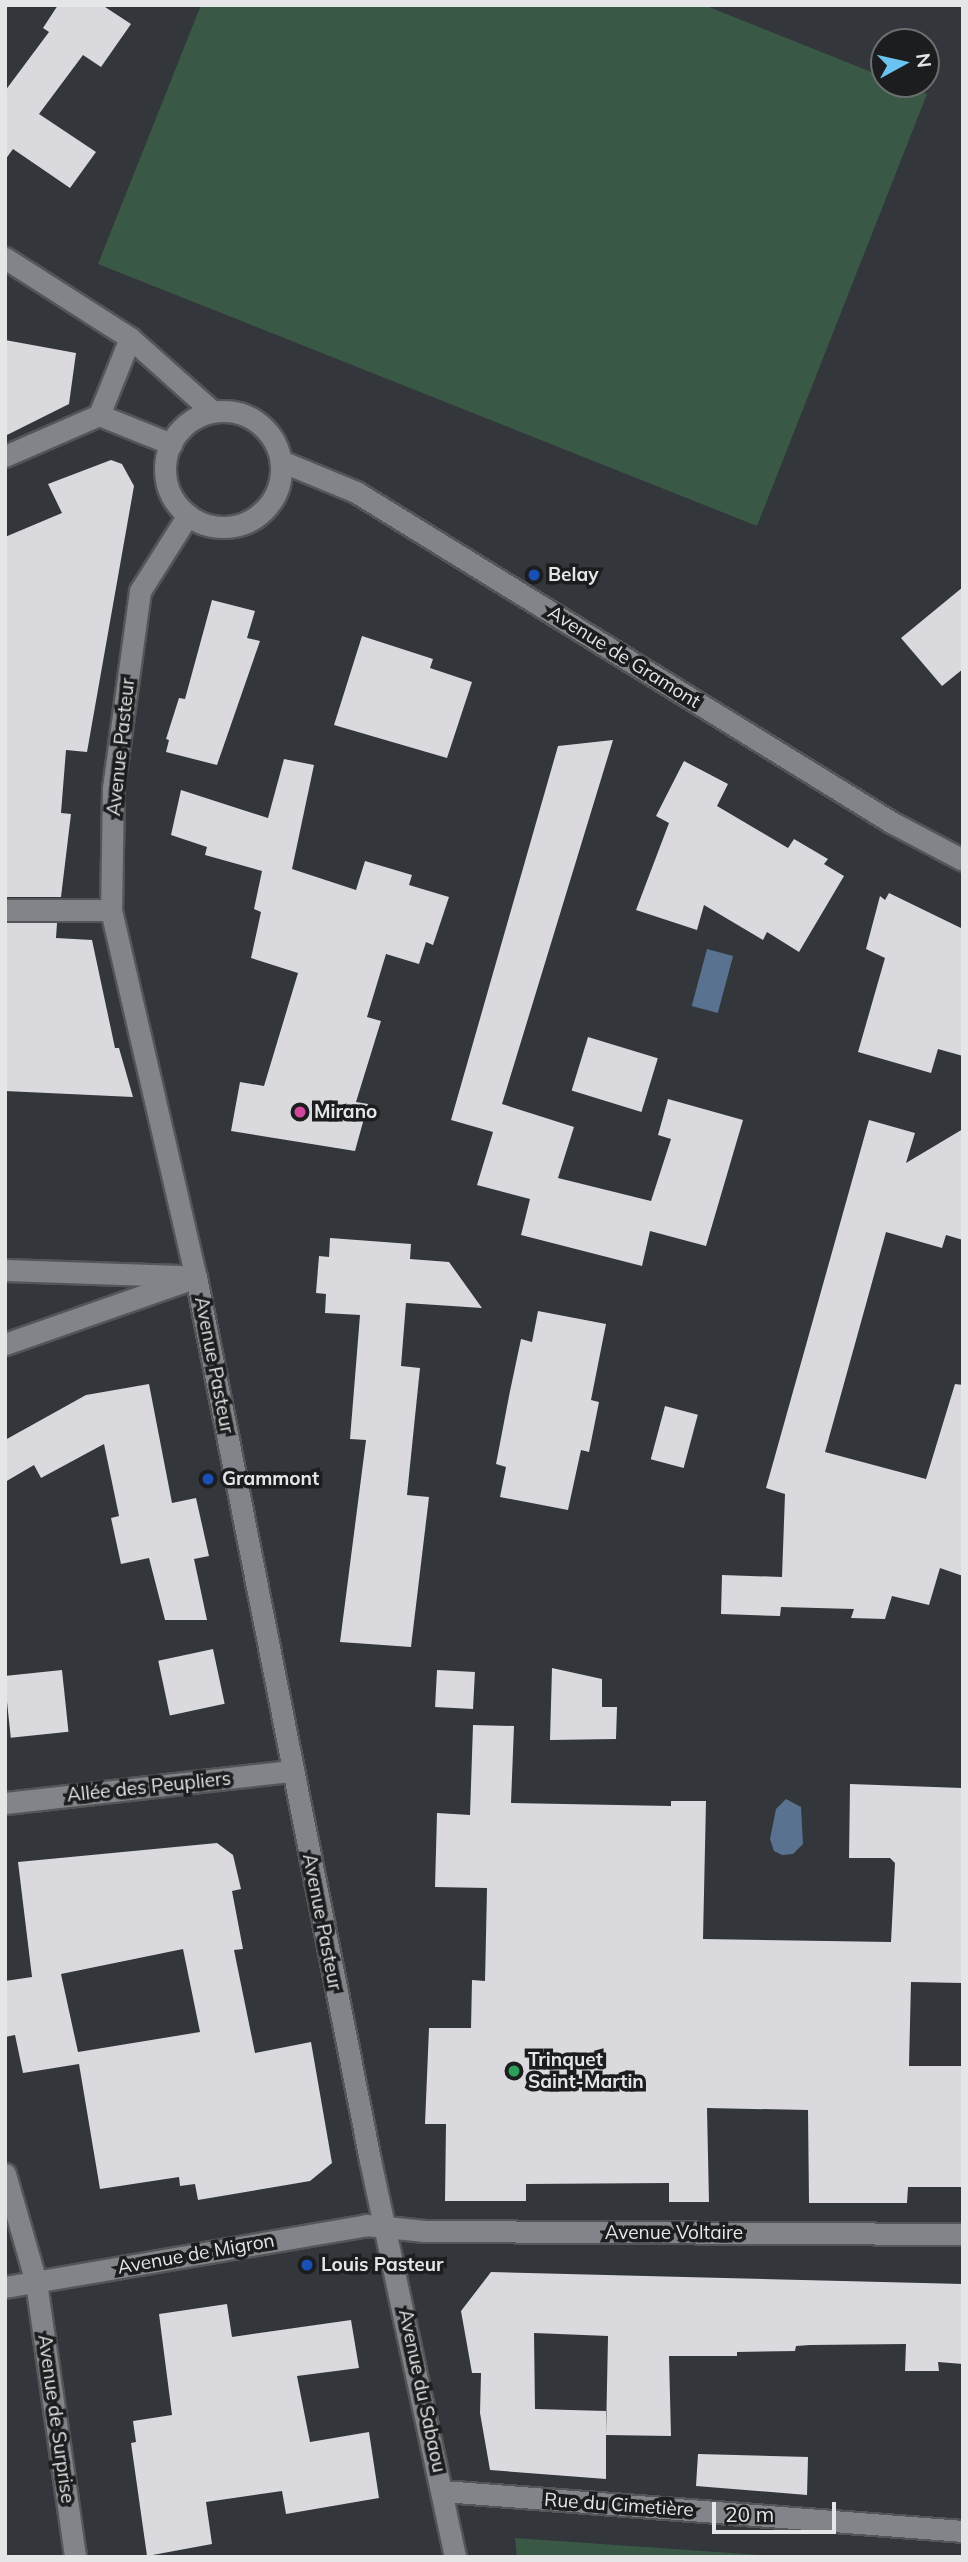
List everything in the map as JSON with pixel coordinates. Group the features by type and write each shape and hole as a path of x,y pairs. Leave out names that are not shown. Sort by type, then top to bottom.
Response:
{"street":[{"path":"5,258 130,338 213,412"},
{"path":"5,456 99,415 130,338"},
{"path":"232,411 265,428 281,461 276,495 253,520 219,527 188,515 167,482 165,463 171,444 181,429 213,412 232,411"},
{"path":"99,415 171,444"},
{"name":"Avenue de Gramont","path":"281,461 356,492 891,822 963,860"},
{"name":"Avenue Pasteur","path":"188,515 140,591 113,788 111,910 197,1277 292,1771 386,2225"},
{"path":"5,909 111,910"},
{"path":"5,1270 197,1277"},
{"path":"5,1344 197,1277"},
{"name":"Allée des Peupliers","path":"5,1803 292,1771"},
{"name":"Avenue de Surprise","path":"5,2174 36,2282 75,2557"},
{"name":"Avenue Voltaire","path":"386,2225 425,2231 963,2234"},
{"name":"Avenue de Migron","path":"5,2287 386,2225"},
{"name":"Avenue du Sabaou","path":"386,2225 455,2557"},
{"name":"Rue du Cimetière","path":"443,2491 963,2531"}],"green space":[{"path":"201,5 704,5 870,71 870,98 925,98 757,526 98,264"},
{"path":"515,2538 788,2557 517,2557"}],"water":[{"path":"707,949 733,956 718,1013 692,1006"},
{"path":"786,1799 801,1807 803,1844 793,1854 782,1855 774,1851 770,1839 776,1809"}],"building":[{"path":"58,5 102,5 131,24 101,67 83,55 39,114 96,152 70,188 13,149 5,160 5,91 49,32 43,28"},
{"path":"5,340 76,353 69,404 5,436"},
{"path":"111,460 122,464 134,486 87,752 66,750 61,813 71,814 61,897 5,897 5,537 62,513 48,484"},
{"path":"963,587 963,669 942,686 901,638"},
{"path":"212,600 255,611 247,638 260,641 217,765 166,752 169,740 166,739 179,698 185,699"},
{"path":"362,636 433,659 430,668 472,682 447,758 334,725"},
{"path":"613,740 502,1104 574,1127 558,1178 651,1201 671,1139 658,1135 668,1099 743,1120 706,1246 650,1231 642,1266 521,1235 530,1199 477,1185 493,1132 451,1120 558,746"},
{"path":"284,759 314,765 292,869 356,890 365,861 412,875 409,885 449,897 433,945 426,942 419,964 386,954 367,1017 381,1021 356,1102 368,1104 355,1151 231,1131 240,1082 264,1086 298,973 251,958 261,912 254,909 262,871 205,855 207,847 171,835 181,790 268,818"},
{"path":"684,761 728,784 717,806 788,848 794,839 828,859 824,864 844,876 799,952 767,932 763,940 704,905 697,930 636,910 669,823 656,816"},
{"path":"889,893 963,929 963,1056 938,1049 931,1073 858,1052 885,958 866,949 880,896 885,900"},
{"path":"5,923 57,923 56,938 92,940 115,1048 119,1048 133,1097 5,1091"},
{"path":"588,1037 658,1058 641,1112 572,1091"},
{"path":"869,1120 915,1133 906,1163 963,1129 963,1240 946,1235 942,1248 886,1232 825,1452 926,1479 955,1384 963,1385 963,1576 940,1568 929,1605 892,1596 885,1619 851,1618 854,1609 781,1607 780,1616 721,1614 722,1575 782,1577 785,1494 766,1488"},
{"path":"330,1238 411,1244 410,1259 449,1262 482,1308 406,1303 401,1366 420,1368 407,1495 429,1497 411,1647 340,1642 366,1440 350,1439 360,1315 325,1313 326,1294 316,1293 319,1256 329,1257"},
{"path":"538,1311 606,1324 591,1400 599,1402 589,1452 581,1450 568,1510 500,1497 506,1467 496,1464 509,1396 521,1339 532,1342"},
{"path":"149,1384 172,1503 196,1498 209,1556 194,1559 207,1620 165,1620 149,1558 121,1564 111,1518 119,1516 104,1444 41,1478 34,1465 5,1482 5,1440 86,1395"},
{"path":"665,1406 698,1415 684,1468 651,1459"},
{"path":"213,1649 225,1704 170,1715 158,1661"},
{"path":"552,1668 602,1679 602,1707 617,1707 616,1739 550,1740"},
{"path":"62,1670 68,1732 11,1738 5,1676"},
{"path":"437,1670 475,1672 473,1709 435,1707"},
{"path":"473,1725 514,1726 511,1803 671,1806 671,1801 706,1801 703,1939 891,1942 895,1863 890,1858 849,1858 850,1784 962,1788 963,1983 911,1982 909,2066 963,2066 963,2187 908,2187 907,2203 809,2203 808,2110 707,2108 709,2202 669,2202 669,2183 526,2184 526,2201 445,2201 446,2124 425,2124 429,2028 471,2028 472,1980 485,1981 487,1888 435,1887 437,1813 470,1815"},
{"path":"217,1843 233,1855 241,1889 232,1891 243,1949 234,1950 255,2053 311,2042 332,2163 310,2181 198,2200 195,2184 180,2186 179,2177 100,2189 79,2064 23,2073 15,2035 5,2037 5,1981 32,1977 18,1862","holes":["183,1949 200,2032 78,2052 61,1974"]},
{"path":"491,2272 963,2284 963,2364 938,2362 939,2371 905,2371 906,2344 810,2345 796,2346 795,2351 737,2352 737,2356 669,2356 671,2436 606,2435 606,2479 490,2470 480,2413 481,2373 472,2373 461,2311","holes":["534,2333 608,2336 606,2435 606,2411 535,2409"]},
{"path":"227,2304 232,2337 351,2320 359,2368 297,2376 310,2442 369,2432 379,2498 286,2514 282,2491 206,2502 212,2544 147,2556 131,2443 136,2442 133,2421 172,2415 159,2314"},
{"path":"698,2454 808,2457 807,2495 696,2486"}],"place":[{"name":"Belay","path":"534,575"},
{"name":"Mirano","path":"300,1112"},
{"name":"Grammont","path":"208,1479"},
{"name":"Trinquet Saint-Martin","path":"514,2071"},
{"name":"Louis Pasteur","path":"307,2265"}]}
